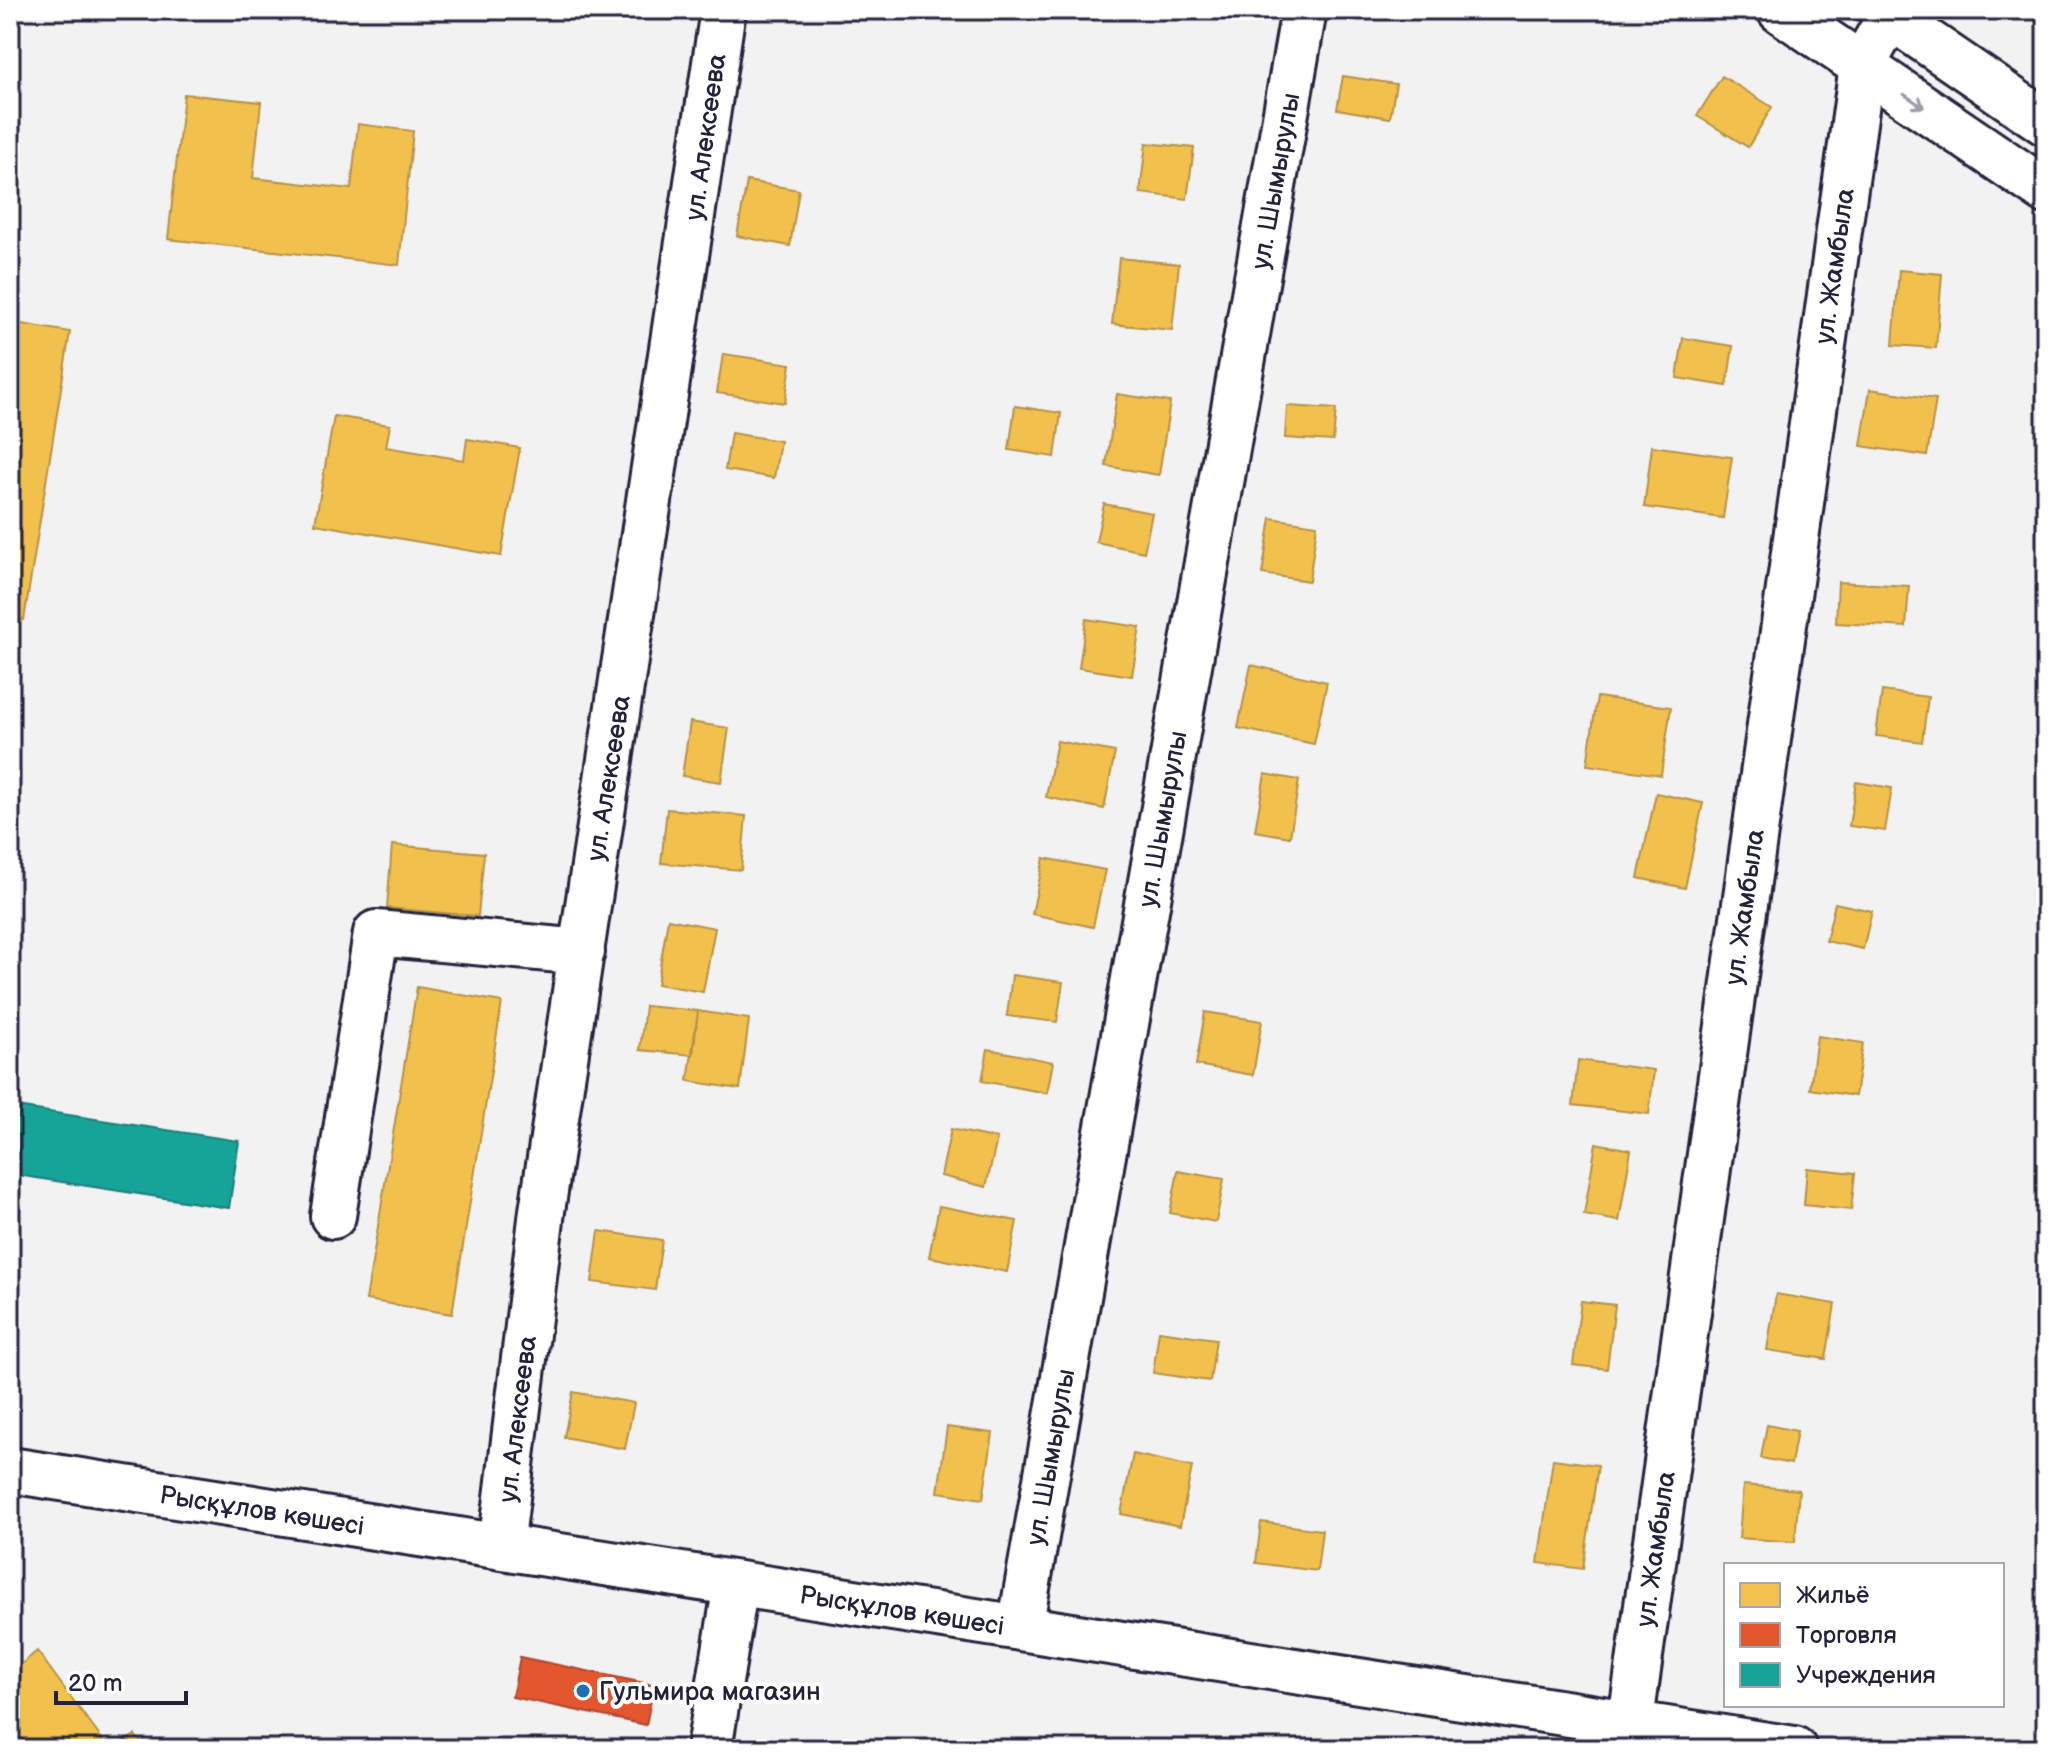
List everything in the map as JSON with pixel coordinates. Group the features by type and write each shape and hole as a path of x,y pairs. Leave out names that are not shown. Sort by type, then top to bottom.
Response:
{"street":[{"name":"ул. Алексеева","path":"501,1547 542,1211 723,10"},
{"name":"ул. Шымырулы","path":"1020,1628 1304,10"},
{"path":"1780,10 2046,191"},
{"path":"1862,66 1885,13 2046,123"},
{"name":"ул. Жамбыла","path":"1628,1736 1862,66"},
{"path":"333,1216 376,933 582,952"},
{"name":"Рысқұлов көшесі","path":"10,1470 1020,1628 1628,1736 1794,1749"},
{"path":"709,1749 736,1584"}],"building: Жильё":[{"path":"1343,76 1396,84 1390,118 1337,109"},
{"path":"1722,76 1772,107 1748,147 1697,116"},
{"path":"184,94 261,102 253,178 351,189 358,124 413,131 399,265 168,239"},
{"path":"1146,143 1194,148 1187,199 1140,193"},
{"path":"747,181 799,190 790,246 737,236"},
{"path":"1119,258 1179,264 1172,330 1112,324"},
{"path":"1899,270 1942,274 1936,348 1893,345"},
{"path":"10,322 70,332 24,620 10,617"},
{"path":"1683,338 1733,346 1727,386 1677,378"},
{"path":"723,354 791,364 785,403 717,393"},
{"path":"1870,389 1936,399 1927,456 1861,446"},
{"path":"1117,394 1170,402 1159,475 1106,466"},
{"path":"1015,406 1061,413 1055,457 1009,450"},
{"path":"1287,406 1336,409 1333,441 1285,438"},
{"path":"334,416 390,425 386,447 464,460 467,439 520,448 501,556 315,524"},
{"path":"731,433 780,441 774,478 725,470"},
{"path":"1652,446 1732,457 1723,518 1644,507"},
{"path":"1104,504 1152,513 1144,552 1096,542"},
{"path":"1271,518 1317,525 1309,581 1262,574"},
{"path":"1838,582 1909,586 1906,627 1836,623"},
{"path":"1086,619 1140,627 1132,676 1079,668"},
{"path":"1251,665 1327,682 1314,744 1238,728"},
{"path":"1882,691 1928,697 1922,742 1876,736"},
{"path":"1597,697 1671,707 1661,775 1587,765"},
{"path":"690,722 729,728 721,782 682,776"},
{"path":"1057,741 1115,752 1104,809 1046,797"},
{"path":"1265,774 1299,780 1290,837 1255,831"},
{"path":"1856,782 1892,788 1885,831 1849,826"},
{"path":"1656,793 1703,803 1685,888 1638,878"},
{"path":"667,809 746,816 741,870 661,863"},
{"path":"392,845 484,853 478,916 387,908"},
{"path":"1044,858 1105,870 1093,927 1032,914"},
{"path":"1835,903 1872,911 1863,949 1826,941"},
{"path":"668,919 715,928 703,992 657,984"},
{"path":"1012,975 1063,982 1057,1022 1007,1016"},
{"path":"417,987 502,1002 452,1314 366,1300"},
{"path":"645,1006 698,1011 693,1055 640,1050"},
{"path":"698,1011 749,1019 740,1089 688,1081"},
{"path":"1205,1012 1262,1021 1253,1075 1196,1065"},
{"path":"1817,1036 1863,1043 1855,1096 1810,1089"},
{"path":"988,1049 1053,1062 1047,1093 982,1081"},
{"path":"1578,1060 1654,1070 1649,1114 1573,1105"},
{"path":"951,1129 997,1139 986,1187 941,1176"},
{"path":"1596,1143 1631,1150 1619,1221 1584,1215"},
{"path":"1807,1168 1855,1173 1851,1210 1804,1205"},
{"path":"1178,1171 1224,1179 1216,1222 1170,1213"},
{"path":"939,1206 1017,1221 1007,1272 929,1257"},
{"path":"599,1231 662,1240 655,1290 592,1282"},
{"path":"1776,1294 1835,1304 1826,1359 1767,1350"},
{"path":"1581,1301 1615,1305 1607,1369 1573,1365"},
{"path":"1159,1331 1216,1339 1210,1381 1153,1373"},
{"path":"573,1392 634,1403 625,1449 564,1437"},
{"path":"1767,1425 1797,1431 1791,1464 1761,1458"},
{"path":"947,1427 993,1433 983,1499 938,1492"},
{"path":"1133,1454 1192,1467 1180,1526 1121,1514"},
{"path":"1553,1459 1598,1465 1583,1569 1538,1563"},
{"path":"1743,1485 1799,1490 1795,1542 1739,1538"},
{"path":"1261,1522 1322,1530 1317,1571 1256,1563"},
{"path":"37,1651 109,1749 10,1749 10,1674"},
{"path":"135,1735 146,1749 111,1749"}],"building: Торговля":[{"name":"Гульмира магазин","path":"520,1657 654,1685 646,1725 512,1697"}],"building: Учреждения":[{"path":"10,1106 239,1141 229,1208 10,1174"}],"place":[{"name":"Гульмира магазин","path":"583,1691"}]}
